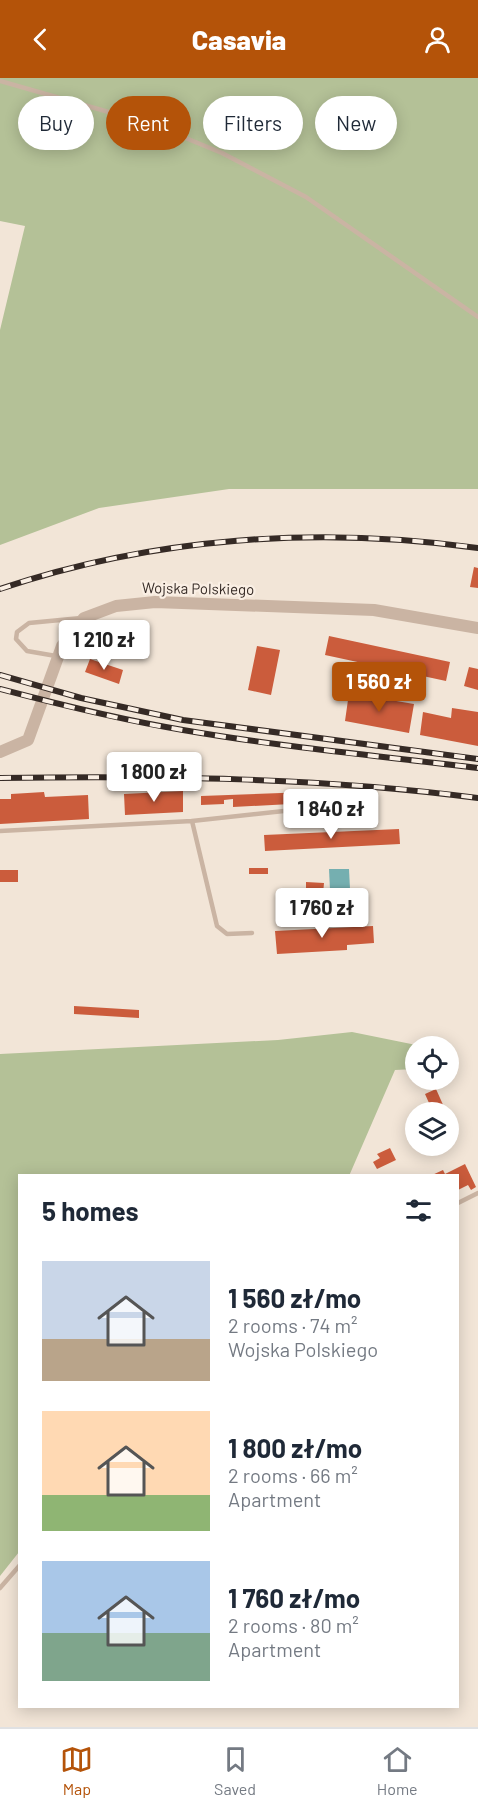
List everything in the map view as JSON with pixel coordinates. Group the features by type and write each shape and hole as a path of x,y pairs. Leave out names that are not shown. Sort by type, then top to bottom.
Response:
{"street":[{"name":"Wojska Polskiego","path":"84,618 123,604 223,603 374,610 478,628"},
{"path":"0,752 27,741 62,646 84,618"}],"lane":[{"path":"0,81 154,125 222,153 306,197 478,318"},
{"path":"58,656 27,651 16,639 16,632 21,626 29,623 84,618"},
{"path":"0,831 192,821 293,810 342,808"},
{"path":"192,821 217,926 227,934 252,933"},
{"path":"459,1202 478,1193"},
{"path":"0,1588 18,1567"}],"green space":[{"path":"0,78 478,78 478,489 229,489 99,508 0,545 0,330 25,226 0,221"},
{"path":"352,1032 405,1043 405,1070 395,1070 350,1174 18,1174 18,1553 0,1576 0,1054 278,1040"}],"water":[{"path":"329,869 349,869 350,889 330,890"}],"building":[{"path":"474,567 478,568 478,588 470,587"},
{"path":"329,636 450,662 446,681 325,655"},
{"path":"257,646 280,650 271,695 248,690"},
{"path":"90,659 123,670 119,684 85,672"},
{"path":"469,667 478,669 478,690 464,686"},
{"path":"349,693 414,704 409,733 345,721"},
{"path":"452,708 478,712 478,746 420,735 423,712 451,718"},
{"path":"183,791 183,812 125,815 124,794"},
{"path":"44,792 45,797 88,795 89,819 0,824 0,799 11,799 11,794"},
{"path":"308,792 309,803 233,807 233,799 224,800 224,804 201,805 201,796"},
{"path":"399,829 400,844 265,851 264,835"},
{"path":"249,868 268,868 268,874 249,874"},
{"path":"0,870 18,870 18,882 0,882"},
{"path":"306,882 324,883 323,894 306,893"},
{"path":"373,926 374,943 347,945 347,950 277,954 275,931"},
{"path":"74,1006 139,1010 139,1018 74,1014"},
{"path":"436,1090 442,1102 429,1102 425,1094"},
{"path":"390,1148 396,1160 377,1169 373,1162 380,1158 377,1154"},
{"path":"465,1164 476,1187 471,1190 468,1185 459,1190 459,1174 445,1174"}],"railway":[{"path":"0,589 58,571 117,558 177,547 237,541 357,538 418,541 478,548"},
{"path":"0,675 81,698 183,720 478,759"},
{"path":"0,689 91,712 183,730 478,768"},
{"path":"0,778 239,779 359,786 478,798"}]}
